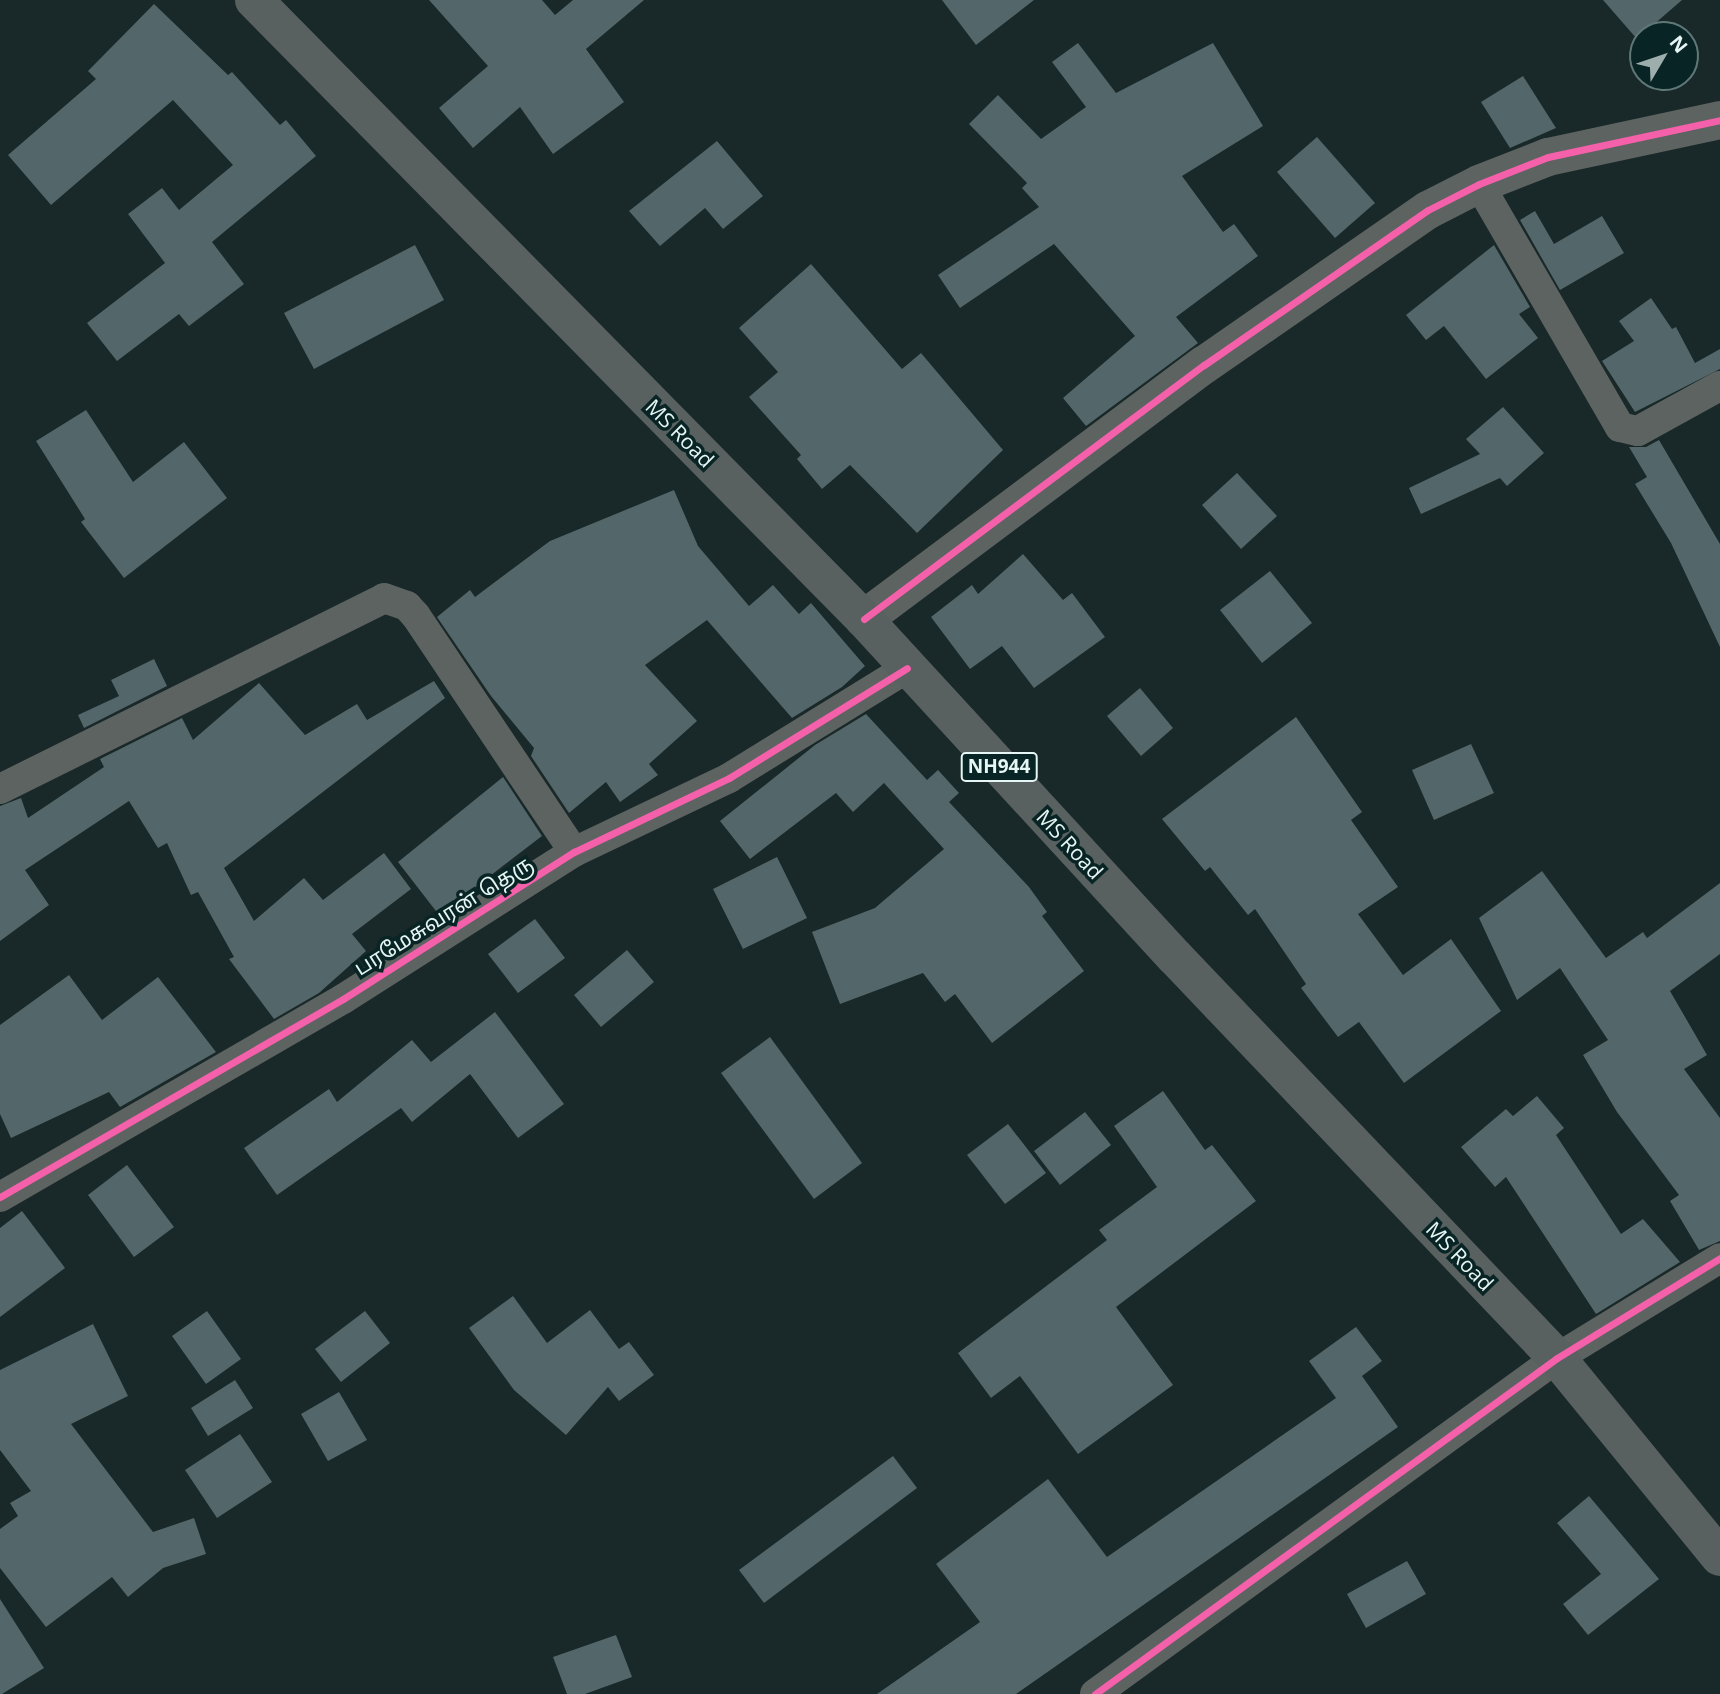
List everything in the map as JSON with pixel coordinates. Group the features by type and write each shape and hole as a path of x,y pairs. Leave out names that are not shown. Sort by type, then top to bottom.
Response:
{"highway":[{"name":"MS Road","path":"254,0 864,620 1557,1358 1720,1557"}],"street":[{"path":"864,620 1215,358 1428,211 1479,184 1548,157 1720,120"},
{"path":"1479,184 1620,427 1638,431 1720,386"},
{"path":"0,789 384,598 407,606 416,616 574,852"},
{"name":"பரமேசுவரன் தெரு","path":"0,1197 343,999 574,852 729,778 907,668"},
{"path":"1095,1694 1557,1358 1720,1258"}],"building":[{"path":"429,0 542,0 555,15 573,0 644,0 586,49 624,102 553,154 520,107 473,148 439,108 488,66"},
{"path":"942,0 1034,0 976,45"},
{"path":"1603,0 1682,0 1658,21 1629,21 1629,30"},
{"path":"154,4 228,75 232,72 280,125 286,120 316,156 212,242 244,284 189,326 179,314 117,361 87,323 165,263 128,214 162,188 179,210 233,165 173,100 51,205 8,155 96,79 88,71"},
{"path":"1078,43 1116,93 1213,43 1263,126 1182,176 1223,232 1234,224 1258,256 1176,317 1198,343 1086,426 1063,398 1135,336 1054,244 960,308 938,275 1039,207 1022,188 1027,183 969,124 998,95 1041,139 1086,107 1052,62"},
{"path":"1523,76 1556,128 1510,148 1481,102"},
{"path":"1317,137 1375,203 1335,238 1277,172"},
{"path":"717,141 763,196 723,229 705,208 660,246 629,211"},
{"path":"1535,211 1554,244 1602,216 1624,253 1560,290 1520,220"},
{"path":"415,245 444,300 314,369 284,313"},
{"path":"1494,245 1530,307 1519,314 1538,338 1486,379 1444,326 1426,340 1406,315"},
{"path":"811,264 902,369 921,353 1003,450 917,533 850,465 822,489 797,459 801,455 749,397 778,372 739,328"},
{"path":"1651,298 1672,329 1676,327 1695,363 1720,349 1720,369 1635,412 1602,361 1634,341 1619,321"},
{"path":"1503,407 1544,453 1507,486 1500,478 1421,514 1409,488 1480,454 1466,439"},
{"path":"86,410 133,482 184,442 227,498 124,578 81,522 85,519 36,441"},
{"path":"1659,440 1720,544 1720,647 1671,543 1635,484 1647,477 1629,447 1646,447"},
{"path":"1237,473 1277,516 1241,549 1202,505"},
{"path":"674,490 698,546 749,606 773,585 799,614 811,603 865,666 842,687 792,718 707,620 645,665 697,721 649,764 658,775 620,802 606,782 569,813 531,756 534,748 491,696 437,617 470,590 475,597 550,541"},
{"path":"1023,554 1063,600 1072,593 1105,637 1034,688 1002,646 970,669 931,617 972,585 978,594"},
{"path":"1270,571 1312,623 1262,663 1220,610"},
{"path":"154,659 167,686 84,728 78,715 119,696 111,680"},
{"path":"434,681 445,698 224,868 254,921 304,878 323,900 384,853 411,889 352,934 366,951 319,993 274,1019 229,959 234,957 198,892 191,895 167,843 158,848 129,801 25,870 49,905 0,941 0,806 21,798 28,818 104,767 100,759 182,718 193,740 259,683 305,735 357,704 367,720"},
{"path":"1140,688 1173,728 1141,756 1107,716"},
{"path":"866,714 927,780 938,770 959,793 949,802 1029,887 1047,912 1042,916 1084,971 992,1043 955,994 945,1002 923,973 840,1004 812,932 875,908 944,849 884,783 853,812 836,793 750,859 720,821 815,745"},
{"path":"1296,717 1362,812 1351,820 1398,887 1358,914 1403,975 1451,939 1501,1011 1404,1083 1359,1022 1338,1037 1301,988 1306,984 1255,909 1248,915 1210,867 1205,871 1162,819"},
{"path":"1471,744 1494,793 1434,820 1412,770"},
{"path":"503,777 542,836 439,915 398,862"},
{"path":"777,857 807,918 743,949 713,889"},
{"path":"1542,871 1606,958 1643,932 1647,938 1720,883 1720,954 1670,991 1707,1055 1684,1069 1720,1118 1720,1241 1699,1250 1670,1201 1679,1195 1617,1112 1583,1055 1608,1040 1560,968 1517,1000 1479,918"},
{"path":"535,919 565,958 518,993 488,954"},
{"path":"627,950 654,982 601,1027 574,995"},
{"path":"69,975 102,1020 158,977 216,1052 120,1107 109,1092 11,1138 0,1114 0,1025"},
{"path":"495,1012 564,1104 518,1138 470,1074 412,1122 401,1108 277,1195 244,1148 329,1089 337,1102 412,1040 431,1062"},
{"path":"770,1037 862,1163 814,1199 721,1073"},
{"path":"1163,1091 1205,1150 1212,1145 1256,1201 1116,1307 1173,1385 1078,1454 1020,1376 991,1398 958,1353 1107,1240 1099,1230 1157,1187 1114,1126"},
{"path":"1537,1096 1564,1128 1556,1135 1621,1234 1643,1219 1680,1262 1596,1314 1506,1177 1495,1187 1461,1147 1506,1109 1513,1116"},
{"path":"1085,1112 1111,1145 1060,1185 1034,1151"},
{"path":"1008,1124 1046,1173 1005,1204 967,1155"},
{"path":"127,1165 174,1227 134,1257 88,1195"},
{"path":"22,1211 65,1268 0,1317 0,1228"},
{"path":"513,1296 547,1343 590,1310 619,1349 629,1342 654,1375 619,1401 608,1387 566,1435 514,1390 469,1328"},
{"path":"207,1311 241,1359 206,1384 172,1336"},
{"path":"365,1311 390,1343 341,1382 315,1349"},
{"path":"93,1324 128,1396 71,1424 153,1532 194,1518 206,1554 163,1568 128,1597 112,1577 46,1627 0,1568 0,1529 18,1516 10,1503 31,1491 0,1450 0,1370"},
{"path":"1356,1327 1382,1361 1362,1376 1398,1427 1016,1694 877,1694 980,1622 936,1564 1048,1479 1107,1557 1336,1398 1309,1361"},
{"path":"235,1380 253,1408 208,1436 191,1408"},
{"path":"339,1392 367,1440 328,1461 301,1414"},
{"path":"240,1434 272,1482 217,1518 185,1470"},
{"path":"893,1456 917,1488 764,1603 739,1570"},
{"path":"1589,1496 1659,1579 1588,1635 1563,1604 1601,1574 1557,1523"},
{"path":"1407,1561 1426,1594 1366,1628 1347,1594"},
{"path":"0,1599 44,1668 2,1694 0,1694"},
{"path":"616,1635 632,1677 585,1694 567,1694 553,1657"}],"cycle path":[{"path":"864,619 1204,365 1428,210 1479,184 1548,157 1720,120"},
{"path":"0,1197 343,999 574,852 729,778 907,668"},
{"path":"1095,1694 1557,1358 1720,1258"}]}
